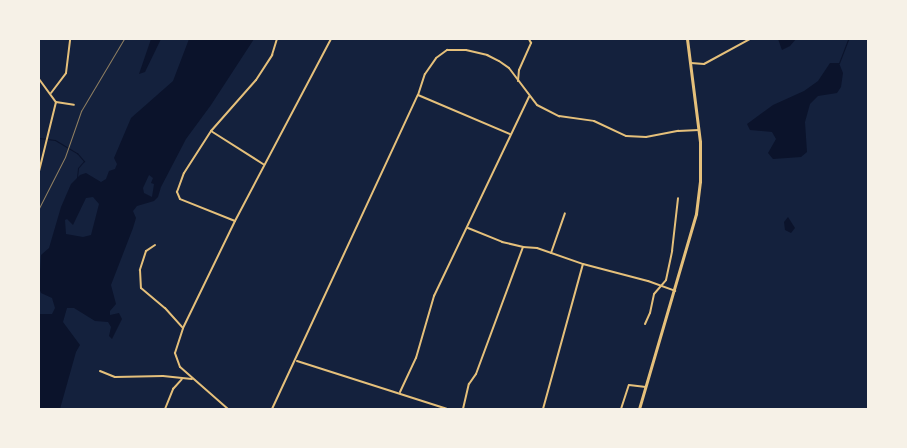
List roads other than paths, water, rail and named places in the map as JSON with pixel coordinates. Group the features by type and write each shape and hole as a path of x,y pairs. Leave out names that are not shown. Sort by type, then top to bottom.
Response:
{"main road":[{"path":"639,409 696,214 700,182 699,130 687,39"}],"street":[{"path":"51,93 66,73 70,39"},
{"path":"235,221 180,200 177,192 184,173 211,132 256,80 272,55 277,39"},
{"path":"228,409 180,367 175,353 183,328 263,164 331,39"},
{"path":"518,81 519,70 530,43 529,39"},
{"path":"690,63 704,64 750,39"},
{"path":"272,409 297,360 418,95 425,74 436,58 447,50 466,50 487,54 509,68 529,96 542,108 559,116 594,120 626,136 646,137 678,131 699,130"},
{"path":"39,79 56,102 39,171"},
{"path":"418,95 510,134"},
{"path":"400,392 416,358 434,296 468,228 529,96"},
{"path":"56,102 74,105"},
{"path":"211,132 263,164"},
{"path":"645,324 650,313 654,294 666,280 672,250 678,198"},
{"path":"551,253 565,213"},
{"path":"468,228 523,248 537,248 583,264 648,281 675,291"},
{"path":"155,245 146,251 140,270 141,288 165,308 183,328"},
{"path":"463,409 470,384 476,374 523,248"},
{"path":"543,409 583,264"},
{"path":"297,360 380,388 400,392 447,409"},
{"path":"100,371 115,377 163,376 192,379"},
{"path":"165,409 173,389 182,379"},
{"path":"621,409 630,385 646,387"}],"water":[{"path":"151,39 161,39 145,72 139,74"},
{"path":"189,39 254,39 211,105 186,139 161,187 158,197 154,201 137,206 133,211 136,218 111,285 116,304 110,311 110,315 119,313 122,319 112,339 109,336 111,327 108,322 95,321 74,308 67,308 63,322 80,345 76,352 60,409 39,409 39,314 52,314 55,308 52,298 41,293 39,288 41,255 49,248 61,207 71,184 80,175 86,173 101,182 106,179 109,171 115,169 117,164 114,158 131,118 173,81","holes":["149,175 153,178 151,183 154,184 152,197 144,193 143,188","93,197 99,204 91,235 83,237 66,234 65,220 67,219 73,225 86,198"]},
{"path":"778,39 796,39 790,46 782,50"},
{"path":"830,63 839,63 843,73 841,87 837,93 818,96 810,104 805,122 807,152 801,157 773,159 768,153 776,139 772,132 750,130 747,124 773,105 804,91 818,81"},
{"path":"788,217 795,228 791,233 785,230 784,222"}],"waterway":[{"path":"839,63 848,39"},
{"path":"39,138 55,140 77,153 84,161 78,168 77,178"}],"railway":[{"path":"39,208 65,157 81,111 124,39"}]}
